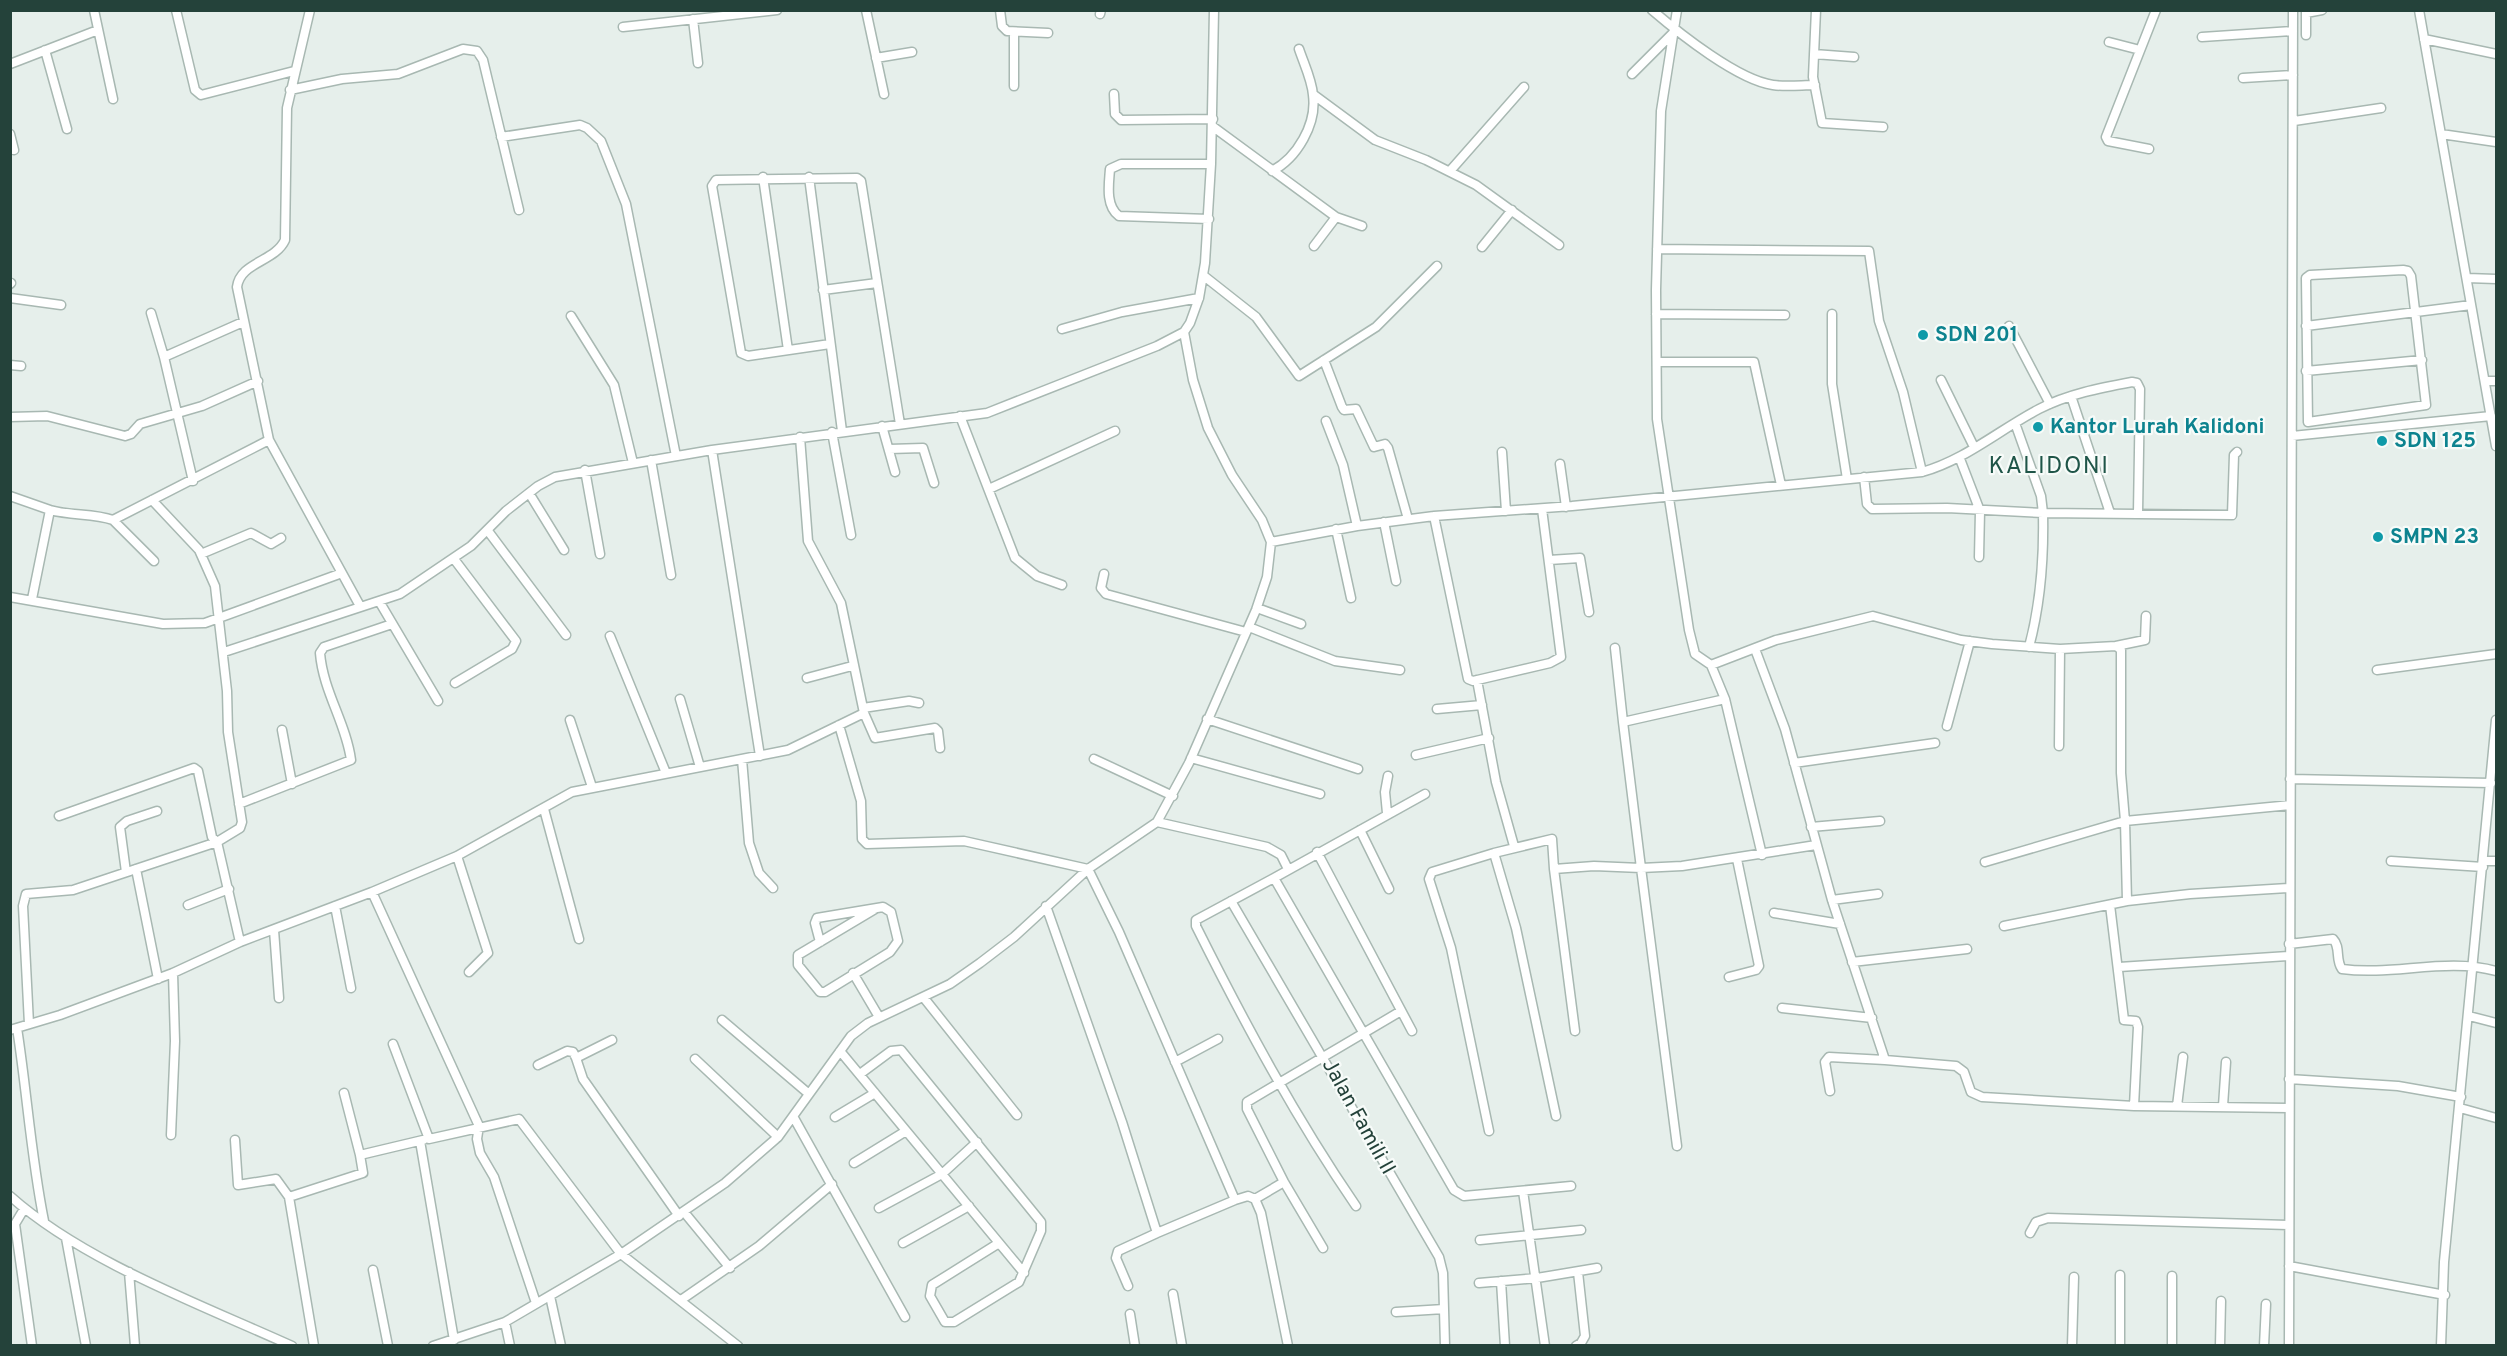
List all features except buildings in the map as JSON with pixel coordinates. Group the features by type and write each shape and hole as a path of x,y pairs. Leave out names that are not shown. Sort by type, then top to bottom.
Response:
{"street":[{"path":"93,10 113,99"},
{"path":"176,10 195,90 201,95 294,70"},
{"path":"310,10 290,90 285,142 287,234 280,248 240,276 237,287 269,440 360,606"},
{"path":"623,27 777,10"},
{"path":"866,10 884,94"},
{"path":"1000,10 1004,30 1048,33"},
{"path":"224,652 400,594 454,559 488,531 506,511 555,477 585,470 712,450 1000,410 1157,346 1184,332 1190,323 1204,276 1212,164 1214,10"},
{"path":"1652,10 1673,32 1746,77 1773,85 1815,85"},
{"path":"1677,10 1661,111 1656,314 1657,419 1692,644 1695,654 1711,665 1725,699 1762,855"},
{"path":"1816,10 1815,85 1822,123 1883,127"},
{"path":"2149,149 2108,141 2106,137 2156,10"},
{"path":"2289,1346 2289,1266 2283,1108 2289,1079 2287,956 2289,945 2284,888 2290,778 2293,10"},
{"path":"2306,35 2306,12 2322,10"},
{"path":"2419,10 2467,278 2466,305 2485,381 2486,416 2496,446"},
{"path":"693,19 698,63"},
{"path":"10,64 98,30"},
{"path":"2202,37 2293,31"},
{"path":"1014,32 1014,86"},
{"path":"1632,74 1673,32"},
{"path":"2424,39 2496,54"},
{"path":"2109,42 2140,50"},
{"path":"290,90 342,79 398,74 463,49 474,50 483,60 519,210"},
{"path":"1272,171 1286,163 1307,132 1314,95 1299,49"},
{"path":"45,50 67,129"},
{"path":"876,58 912,52"},
{"path":"1814,54 1854,57"},
{"path":"2243,78 2293,75"},
{"path":"1450,171 1524,87"},
{"path":"1113,94 1115,114 1121,120 1213,123 1272,171 1336,217 1362,226"},
{"path":"1314,95 1375,140 1450,171 1476,185 1558,245"},
{"path":"2294,121 2381,108"},
{"path":"501,137 580,125 587,128 601,141 626,204 676,456"},
{"path":"10,134 14,150"},
{"path":"2441,134 2496,142"},
{"path":"1209,219 1119,216 1111,208 1108,188 1110,169 1121,164 1212,164"},
{"path":"763,177 788,350"},
{"path":"809,177 830,344 837,432 851,535"},
{"path":"830,344 748,356 741,353 712,186 718,179 809,177 857,178 861,181 900,424"},
{"path":"1482,247 1512,210"},
{"path":"1314,246 1336,217"},
{"path":"1657,249 1869,251 1879,321 1903,392 1922,472"},
{"path":"1204,276 1256,317 1296,375 1301,375 1376,327 1437,266"},
{"path":"2408,271 2417,312 2427,401 2423,408 2311,424 2307,419 2306,278 2310,275 2408,271"},
{"path":"2467,278 2496,279"},
{"path":"823,290 877,283"},
{"path":"10,298 62,305"},
{"path":"1062,329 1122,312 1198,298"},
{"path":"2306,326 2466,305"},
{"path":"152,313 193,481"},
{"path":"1656,314 1785,315"},
{"path":"1832,314 1832,384 1847,479"},
{"path":"571,316 614,385 633,463"},
{"path":"164,357 243,322"},
{"path":"2008,326 2050,404"},
{"path":"437,1345 505,1322 621,1254 682,1214 738,1172 778,1137 794,1118 851,1036 879,1017 924,998 980,963 1014,937 1088,869 1157,822 1173,796 1191,758 1257,608 1267,577 1271,542 1262,520 1232,475 1208,428 1193,380 1184,332"},
{"path":"1324,360 1344,410 1356,409 1374,447 1385,444 1388,448 1408,519"},
{"path":"2306,371 2422,360"},
{"path":"1657,362 1754,362 1781,485"},
{"path":"10,365 21,366"},
{"path":"1941,380 1974,447"},
{"path":"10,417 47,416 125,436 131,434 140,424 176,415 258,381"},
{"path":"2485,381 2496,381"},
{"path":"1271,542 1336,529 1434,516 1669,498 1922,472 1960,459 1974,447 2050,404 2092,390 2138,383 2140,389 2138,513"},
{"path":"2071,396 2110,513"},
{"path":"960,416 1015,558 1037,576 1062,585"},
{"path":"2292,436 2486,416"},
{"path":"1326,422 1343,465 1357,526"},
{"path":"2015,423 2041,496 2043,513 2044,561 2030,647"},
{"path":"882,426 895,472"},
{"path":"990,489 1115,431"},
{"path":"800,437 808,540 841,603 852,666 863,710 875,738 935,728 938,731 940,748"},
{"path":"113,520 154,502 269,440"},
{"path":"889,449 923,448 934,483"},
{"path":"712,450 760,756"},
{"path":"1502,452 1506,511"},
{"path":"1864,477 1867,504 1872,510 1947,508 2043,513 2232,515 2234,455 2237,452"},
{"path":"1960,459 1980,511 1979,557"},
{"path":"651,460 671,574"},
{"path":"1560,464 1566,507"},
{"path":"585,470 600,554"},
{"path":"529,493 564,550"},
{"path":"10,496 65,514 98,515 113,520 154,561"},
{"path":"29,1024 24,897 31,893 73,890 217,842 242,825 228,732 224,652 215,586 201,554 154,502"},
{"path":"1434,516 1468,679 1477,680 1550,663 1560,657 1542,509"},
{"path":"33,599 50,510"},
{"path":"1384,522 1396,581"},
{"path":"1336,529 1351,598"},
{"path":"488,531 566,635"},
{"path":"201,554 251,533 271,544 281,538"},
{"path":"1549,560 1580,558 1589,612"},
{"path":"454,559 516,641 512,649 455,683"},
{"path":"10,597 33,599 163,624 205,623 342,573"},
{"path":"1104,574 1101,588 1106,594 1247,630 1335,661 1400,670"},
{"path":"379,601 438,701"},
{"path":"1257,608 1301,624"},
{"path":"1711,665 1797,634 1873,616 1970,641 2060,650 2116,646 2145,640 2146,616"},
{"path":"239,804 351,760 329,697 321,650 392,624"},
{"path":"610,636 666,773"},
{"path":"1947,726 1970,641"},
{"path":"2116,646 2121,650 2121,773 2127,901"},
{"path":"1615,648 1677,1146"},
{"path":"1755,649 1785,729 1832,900 1885,1060"},
{"path":"2059,746 2060,650"},
{"path":"2377,670 2495,654"},
{"path":"807,678 852,666"},
{"path":"1477,680 1497,782 1514,846"},
{"path":"680,699 700,767"},
{"path":"1623,722 1725,699"},
{"path":"44,1221 34,1168 26,1081 14,1029 158,979 240,942 372,892 457,856 572,792 760,756 800,745 863,710 909,701 919,703"},
{"path":"1437,709 1482,705"},
{"path":"1207,719 1358,769"},
{"path":"570,720 592,787"},
{"path":"2441,1346 2439,1294 2460,1108 2458,1096 2469,1016 2470,965 2483,864 2487,782 2496,720"},
{"path":"839,725 861,801 862,839 867,844 964,841 1088,869"},
{"path":"282,730 292,784"},
{"path":"1416,755 1489,738"},
{"path":"1794,763 1935,743"},
{"path":"1191,758 1320,794"},
{"path":"742,759 749,843 759,873 773,888"},
{"path":"1094,759 1173,796"},
{"path":"59,816 194,768 198,771 212,837 217,842 240,942"},
{"path":"1387,813 1385,795 1388,776"},
{"path":"2290,778 2487,782"},
{"path":"1356,1206 1235,1004 1196,926 1196,920 1425,794"},
{"path":"1985,862 2125,820 2287,805"},
{"path":"544,809 579,939"},
{"path":"126,872 120,827 127,821 157,811"},
{"path":"1811,827 1880,821"},
{"path":"1157,822 1267,847 1281,855 1288,869"},
{"path":"1360,830 1389,889"},
{"path":"1489,1131 1451,948 1429,879 1432,872 1514,846 1552,839 1575,1031"},
{"path":"1554,869 1594,866 1641,868 1682,866 1816,845"},
{"path":"1317,852 1412,1031"},
{"path":"1494,853 1516,927 1556,1116"},
{"path":"457,856 488,953 469,972"},
{"path":"1729,977 1756,970 1759,966 1737,859"},
{"path":"2391,861 2483,864 2496,861"},
{"path":"136,869 158,979"},
{"path":"1088,869 1235,1200"},
{"path":"1274,878 1454,1190 1464,1196 1571,1186"},
{"path":"2004,926 2127,901 2284,888"},
{"path":"188,905 229,889"},
{"path":"372,892 479,1126 478,1145 494,1177 536,1303"},
{"path":"1832,900 1878,894"},
{"name":"Jalan Famili II","path":"1231,901 1439,1257 1443,1273 1445,1346"},
{"path":"2110,905 2124,1020 2136,1021 2138,1027 2134,1106"},
{"path":"335,906 351,988"},
{"path":"1046,906 1119,1111 1157,1233"},
{"path":"820,942 815,923 817,918 883,907 891,912 897,941 896,948 825,992 816,990 797,960 798,955 820,942 874,909"},
{"path":"1774,913 1840,924"},
{"path":"274,930 279,998"},
{"path":"2289,945 2333,939 2337,944 2340,967 2365,972 2470,965 2496,971"},
{"path":"1852,963 1967,950"},
{"path":"2119,968 2287,956"},
{"path":"171,1135 175,1041 172,973"},
{"path":"853,973 879,1017"},
{"path":"924,998 1017,1115"},
{"path":"1782,1008 1872,1018"},
{"path":"1323,1248 1284,1182 1246,1106 1247,1102 1361,1032 1401,1011"},
{"path":"2469,1016 2496,1023"},
{"path":"722,1020 809,1094"},
{"path":"1175,1062 1218,1039"},
{"path":"576,1058 612,1040"},
{"path":"393,1044 424,1140 453,1340"},
{"path":"860,1074 891,1051 901,1050 1041,1222 1041,1231 1019,1281 954,1322 945,1322 930,1296 932,1285 999,1243"},
{"path":"538,1065 567,1051 573,1052 583,1079 597,1101 682,1214 730,1268"},
{"path":"840,1051 1024,1272"},
{"path":"1830,1091 1825,1062 1829,1057 1956,1066 1964,1072 1971,1092 1982,1097 2134,1106 2283,1108"},
{"path":"2177,1106 2183,1057"},
{"path":"695,1059 778,1137"},
{"path":"2223,1106 2226,1062"},
{"path":"2289,1079 2372,1084 2458,1096"},
{"path":"289,1197 363,1173 344,1093"},
{"path":"835,1117 875,1093"},
{"path":"2460,1108 2496,1118"},
{"path":"794,1118 904,1317"},
{"path":"360,1155 479,1126 519,1119 621,1254 738,1346"},
{"path":"854,1163 906,1131"},
{"path":"235,1140 238,1185 276,1179 289,1197 314,1346"},
{"path":"879,1208 942,1174 977,1142"},
{"path":"1255,1200 1284,1182"},
{"path":"681,1300 730,1268 832,1184"},
{"path":"1523,1191 1545,1346"},
{"path":"10,1196 24,1209 66,1238 129,1272 292,1346"},
{"path":"1128,1286 1116,1258 1118,1251 1248,1196 1255,1200 1260,1213 1287,1346"},
{"path":"903,1243 969,1206"},
{"path":"24,1209 13,1225 32,1346"},
{"path":"2030,1233 2036,1222 2048,1218 2287,1225"},
{"path":"1479,1240 1581,1230"},
{"path":"66,1238 86,1346"},
{"path":"2289,1266 2439,1294"},
{"path":"1479,1283 1537,1278 1597,1268"},
{"path":"373,1270 388,1346"},
{"path":"129,1272 135,1346"},
{"path":"1576,1346 1585,1336 1578,1272"},
{"path":"2120,1275 2120,1346"},
{"path":"2172,1276 2172,1346"},
{"path":"2072,1346 2074,1277"},
{"path":"1501,1281 1505,1346"},
{"path":"1173,1293 1182,1346"},
{"path":"550,1296 561,1346"},
{"path":"2220,1346 2221,1301"},
{"path":"2264,1346 2266,1304"},
{"path":"1396,1312 1444,1310"},
{"path":"1130,1314 1135,1346"},
{"path":"505,1322 510,1346"}],"place":[{"name":"SDN 201","path":"1923,335"},
{"name":"Kantor Lurah Kalidoni","path":"2038,427"},
{"name":"SDN 125","path":"2382,441"},
{"name":"SMPN 23","path":"2378,537"}],"district":[{"name":"KALIDONI","path":"2049,467"}]}
